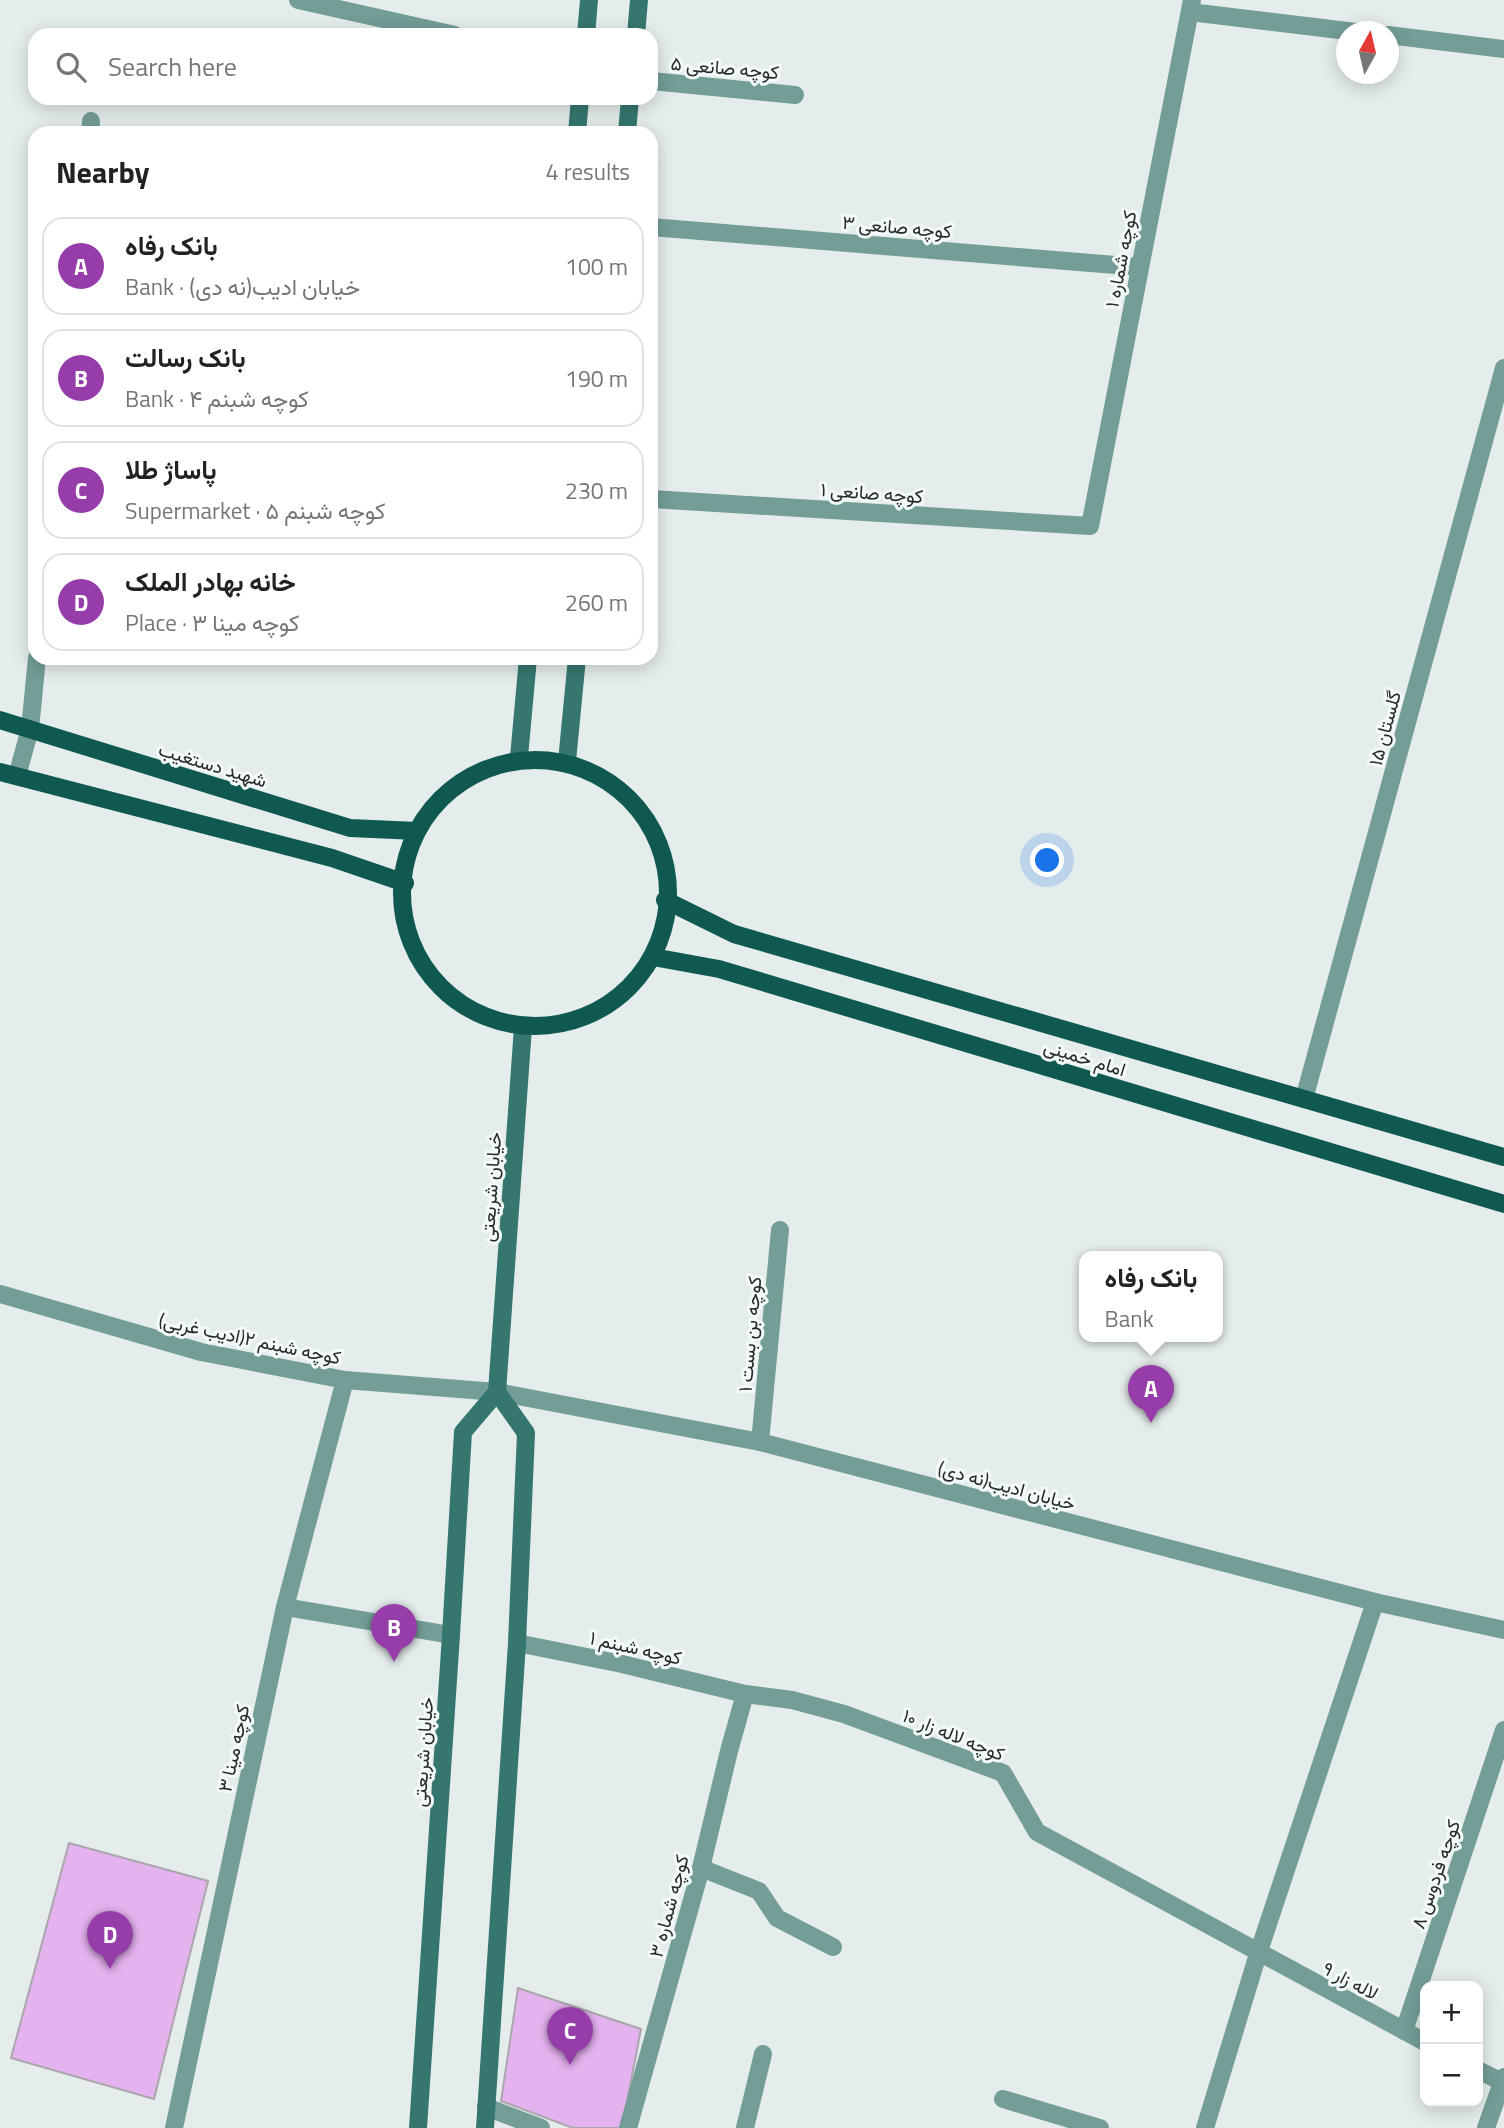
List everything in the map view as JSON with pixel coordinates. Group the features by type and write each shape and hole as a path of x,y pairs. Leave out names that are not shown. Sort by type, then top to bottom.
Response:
{"main road":[{"path":"587,28 589,0"},
{"path":"637,28 639,0"},
{"path":"578,126 579,105"},
{"path":"628,126 629,105"},
{"path":"519,757 527,665"},
{"path":"567,761 576,665"},
{"name":"شهید دستغیب","path":"0,720 350,828 417,831"},
{"path":"519,757 567,761 604,778 626,796 639,814 654,839 666,909 653,957 634,987 596,1013 541,1030 482,1014 458,1000 436,981 422,959 406,910 405,870 417,831 444,795 479,767 519,757"},
{"path":"9,774 332,858 405,883"},
{"name":"امام خمینی","path":"664,900 734,934 1504,1157"},
{"name":"امام خمینی","path":"653,957 719,969 1504,1204"},
{"name":"خیابان شریعتی","path":"418,2128 463,1432 497,1392 523,1027"},
{"path":"485,2128 517,1643 526,1433 497,1392"}],"street":[{"path":"307,1 425,28"},
{"path":"1191,6 1336,29"},
{"name":"کوچه شماره ۱","path":"1090,526 1191,6"},
{"path":"1399,36 1504,49"},
{"name":"کوچه صانعی ۵","path":"658,83 795,95"},
{"name":"کوچه صانعی ۳","path":"658,228 1140,267"},
{"name":"گلستان ۱۵","path":"1304,1099 1504,368"},
{"name":"کوچه صانعی ۱","path":"658,499 1090,526"},
{"path":"9,774 30,729 36,665"},
{"name":"کوچه بن بست ۱","path":"760,1442 780,1230"},
{"name":"کوچه شبنم ۲(ادیب غربی)","path":"0,1294 201,1353 345,1380 497,1392"},
{"name":"کوچه مینا ۳","path":"174,2128 285,1607 345,1380"},
{"name":"خیابان ادیب(نه دی)","path":"497,1392 760,1442 1375,1602 1504,1630"},
{"path":"1205,2128 1258,1954 1375,1602"},
{"path":"285,1607 451,1635"},
{"name":"کوچه شبنم ۱","path":"517,1643 622,1664 745,1694"},
{"name":"کوچه لاله زار ۱۰","path":"745,1694 792,1700 844,1714 1003,1773 1037,1832 1258,1954"},
{"name":"کوچه شماره ۳","path":"628,2128 701,1868 745,1694"},
{"name":"کوچه فردوس ۸","path":"1404,2031 1504,1730"},
{"path":"701,1868 758,1891 777,1918 833,1947"},
{"name":"لاله زار ۹","path":"1258,1954 1420,2039"},
{"path":"745,2128 763,2054"},
{"path":"1483,2072 1503,2081 1486,2128"},
{"path":"1003,2099 1100,2128"},
{"path":"486,2107 541,2128"}],"building":[{"path":"69,1843 208,1881 154,2099 11,2058"},
{"path":"518,1988 641,2029 622,2128 573,2128 501,2101"}],"place":[{"name":"بانک رفاه","path":"1151,1423"},
{"name":"بانک رسالت","path":"394,1662"},
{"name":"خانه بهادر الملک","path":"110,1969"},
{"name":"پاساژ طلا","path":"570,2065"}]}
